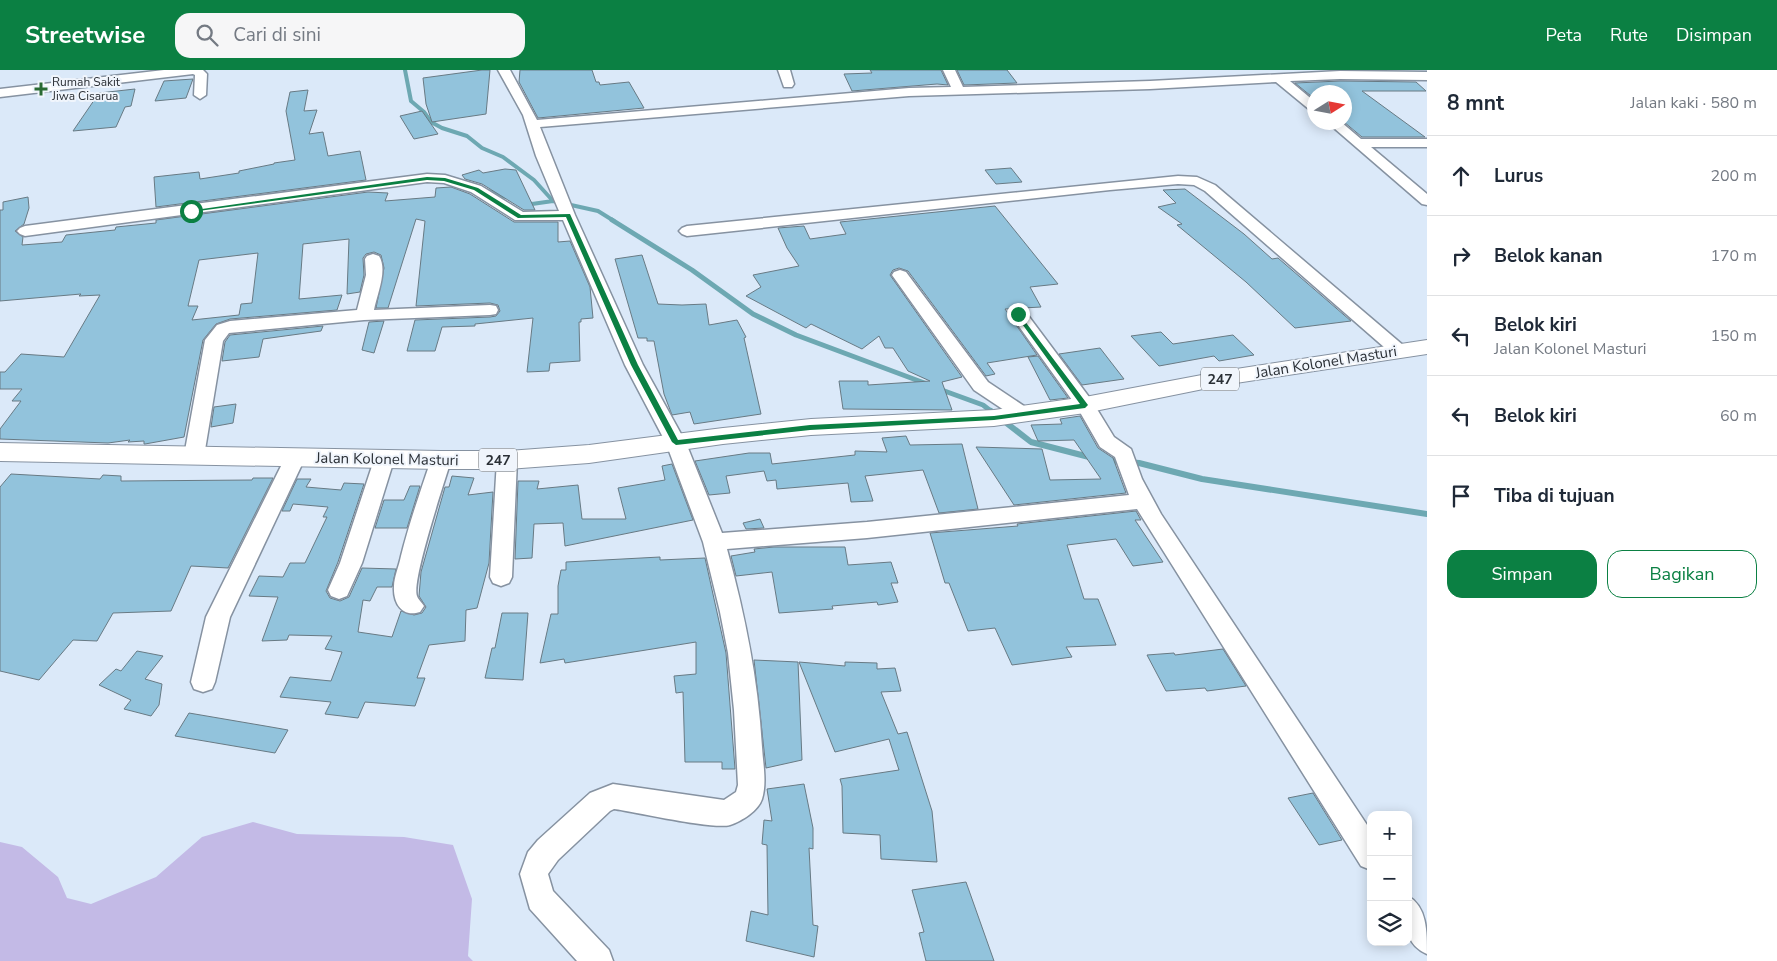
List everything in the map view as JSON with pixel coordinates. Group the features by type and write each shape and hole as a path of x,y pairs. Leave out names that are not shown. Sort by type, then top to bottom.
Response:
{"main road":[{"name":"Jalan Kolonel Masturi","path":"0,452 384,460 507,460 589,454 810,427 1010,416 1085,405 1223,378 1427,347"}],"street":[{"path":"0,93 195,70 201,74 200,95"},
{"path":"504,70 532,124 564,205 634,365 676,442 714,542 732,612 745,691 751,785 748,799 728,813 709,812 613,796 600,802 548,850 538,862 534,874 540,899 598,961"},
{"path":"784,70 788,84"},
{"path":"949,70 958,90"},
{"path":"532,124 909,92 1150,85 1340,75 1420,74"},
{"path":"1280,79 1307,101"},
{"path":"1343,130 1427,201"},
{"path":"1358,143 1427,143"},
{"path":"25,231 427,178 445,179 476,189 520,217 564,205"},
{"path":"687,231 1110,186 1178,180 1197,181 1210,188 1398,350"},
{"path":"364,315 374,275 373,259"},
{"path":"900,275 981,386 1010,416"},
{"path":"194,456 214,340 222,329 230,326 364,315 490,310"},
{"path":"1018,314 1085,405 1107,442 1123,452 1143,501 1367,850"},
{"path":"202,682 218,617 295,458"},
{"path":"339,590 351,563 384,460"},
{"path":"412,606 406,600 405,585 418,532 441,460"},
{"path":"501,578 507,460"},
{"path":"714,542 867,530 1143,501"},
{"path":"1412,917 1427,939"}],"shaded area":[{"path":"253,822 297,834 404,837 453,845 472,899 468,956 473,961 0,961 0,842 22,847 58,877 67,898 91,904 156,877 202,837"}],"building":[{"path":"490,70 486,114 432,122 426,104 423,78"},
{"path":"520,70 592,70 596,82 599,82 600,85 629,82 644,108 538,118 519,82"},
{"path":"870,70 941,70 948,85 937,84 852,91 844,74 872,73"},
{"path":"957,70 1007,70 1017,83 964,85"},
{"path":"193,79 186,98 155,101 164,81"},
{"path":"1340,81 1416,82 1426,91 1362,91 1425,137 1362,137 1352,129 1352,85 1307,85 1307,93 1295,83"},
{"path":"135,89 131,106 125,107 116,127 73,131 99,93"},
{"path":"308,90 304,111 317,110 309,134 323,132 328,156 360,151 366,180 156,207 154,177 199,172 200,179 239,173 239,171 295,160 286,111 290,92"},
{"path":"422,111 438,134 414,139 400,116"},
{"path":"1011,168 1022,182 996,184 985,170"},
{"path":"505,169 516,170 535,210 524,210 482,184 465,179 462,175 479,170 483,173"},
{"path":"451,187 470,194 514,222 558,222 558,242 570,241 590,287 593,318 581,319 581,322 579,322 580,361 550,363 549,371 527,372 533,318 475,324 475,326 442,327 435,351 407,351 415,320 490,317 496,316 500,311 498,305 490,303 416,306 425,221 416,219 388,308 376,308 384,268 381,255 374,252 366,254 363,258 364,275 360,292 347,294 349,239 303,244 299,299 342,295 337,310 230,319 216,324 203,340 184,437 145,444 144,441 128,442 130,440 108,443 0,439 0,429 21,401 12,401 22,389 0,389 0,372 5,372 21,354 64,357 100,295 79,296 81,294 0,301 0,210 3,210 3,202 28,197 29,208 24,224 15,231 23,237 22,245 62,242 66,235 115,230 116,227 156,223 156,220 368,192 388,193 385,201 435,197 436,188","holes":["258,253 252,303 241,304 239,315 192,320 198,306 188,306 199,260"]},
{"path":"1185,189 1244,234 1272,259 1278,258 1351,321 1295,328 1246,282 1177,225 1182,224 1158,207 1176,203 1163,190"},
{"path":"995,206 1058,284 1030,287 1041,307 1005,309 1037,355 987,363 995,374 986,376 908,271 899,268 893,270 890,275 962,377 942,382 952,410 843,409 839,381 868,381 868,385 930,381 908,371 893,348 885,348 879,336 862,349 811,324 806,328 746,296 761,287 753,275 799,266 787,248 778,228 804,226 810,239 846,234 840,222"},
{"path":"642,255 658,304 706,304 709,325 737,320 746,337 744,338 761,414 694,424 690,412 672,415 664,394 654,341 647,341 647,338 638,338 615,259"},
{"path":"384,321 374,353 362,350 369,322"},
{"path":"323,326 321,331 263,339 259,357 222,361 225,342 230,335"},
{"path":"1161,332 1173,344 1233,335 1254,355 1219,361 1214,356 1159,366 1131,336"},
{"path":"1100,348 1124,379 1082,385 1059,354"},
{"path":"1038,356 1068,398 1050,400 1028,357"},
{"path":"236,404 233,423 211,427 214,407"},
{"path":"1080,416 1098,448 1113,458 1126,493 1014,505 976,447 1042,449 1050,480 1101,479 1074,440 1038,441 1031,425 1062,424 1060,419"},
{"path":"906,436 910,445 962,444 978,509 939,513 923,470 865,476 873,501 851,502 848,483 777,489 776,480 767,481 764,471 726,476 730,493 709,495 695,461 749,453 770,453 772,464 855,455 855,451 887,452 882,438"},
{"path":"672,464 693,520 565,546 563,523 534,524 532,558 515,559 518,481 539,481 537,489 578,485 582,519 626,519 618,488 665,480 662,466"},
{"path":"11,474 100,479 103,475 121,476 121,481 252,480 253,478 273,478 228,568 191,566 171,611 113,613 97,641 73,640 39,680 0,671 0,487"},
{"path":"452,476 474,478 468,495 493,492 489,563 477,608 466,610 465,641 429,645 417,678 425,678 415,706 365,702 358,718 325,714 331,702 280,697 290,677 331,681 342,652 325,649 332,636 289,635 287,640 262,641 278,597 249,596 259,576 283,577 290,563 305,563 327,517 323,517 328,507 293,504 290,511 282,511 297,479 311,479 306,487 341,490 344,483 364,484 338,562 326,591 330,598 340,601 349,597 362,568 396,569 392,587 377,587 370,601 363,600 358,632 392,637 401,611 414,615 422,613 426,607 419,596 421,572 445,487 449,487"},
{"path":"410,486 420,486 407,528 375,528 384,500 404,500"},
{"path":"1136,511 1141,520 1135,520 1163,562 1133,566 1116,539 1067,545 1084,599 1098,599 1116,645 1066,647 1072,657 1012,665 995,628 968,631 949,583 945,583 930,533 1018,526 1017,524"},
{"path":"760,519 764,528 746,529 743,523"},
{"path":"774,547 845,547 848,565 891,562 898,583 891,583 898,602 878,605 877,602 832,606 833,609 779,613 772,572 736,576 731,556 755,552 754,549"},
{"path":"660,557 660,560 705,558 726,653 735,769 722,769 722,762 685,762 683,692 676,693 674,676 696,674 696,642 565,663 564,659 540,663 551,614 558,614 558,586 561,570 566,570 566,562"},
{"path":"502,613 528,613 523,680 485,678 492,648 495,648"},
{"path":"1223,649 1246,686 1207,691 1205,688 1166,691 1147,655 1174,653 1175,655"},
{"path":"137,651 163,656 145,679 162,684 159,705 151,716 124,709 131,700 99,685 116,669 121,671"},
{"path":"754,660 798,662 802,760 766,768"},
{"path":"799,662 845,666 845,662 877,663 877,669 895,668 901,691 881,692 898,734 907,732 932,811 937,862 881,859 880,835 843,833 842,786 840,779 899,770 889,739 835,752"},
{"path":"189,713 288,730 275,753 175,736"},
{"path":"804,784 813,828 813,849 809,848 813,925 818,926 814,957 746,941 751,911 768,915 767,845 762,844 764,820 772,821 767,789"},
{"path":"1313,793 1342,840 1319,845 1288,798"},
{"path":"966,882 994,961 926,961 919,933 924,932 912,890"}],"waterway":[{"path":"405,70 411,101 424,112 431,122 442,128 467,136 482,148 503,157 534,180 553,201"},
{"path":"482,189 506,197"},
{"path":"525,202 532,204 553,201"},
{"path":"553,201 598,211 614,221"},
{"path":"612,220 692,270 753,314 796,335 927,384"},
{"path":"939,389 983,405 992,412"},
{"path":"991,411 1031,442 1093,458"},
{"path":"1106,460 1139,463 1202,479 1427,514"}],"place":[{"name":"Rumah Sakit Jiwa Cisarua","path":"41,89"}],"route":[{"path":"191,211 427,178 445,179 476,189 520,217 568,215 634,365 676,442 810,427 994,418 1085,405 1018,314"}]}
